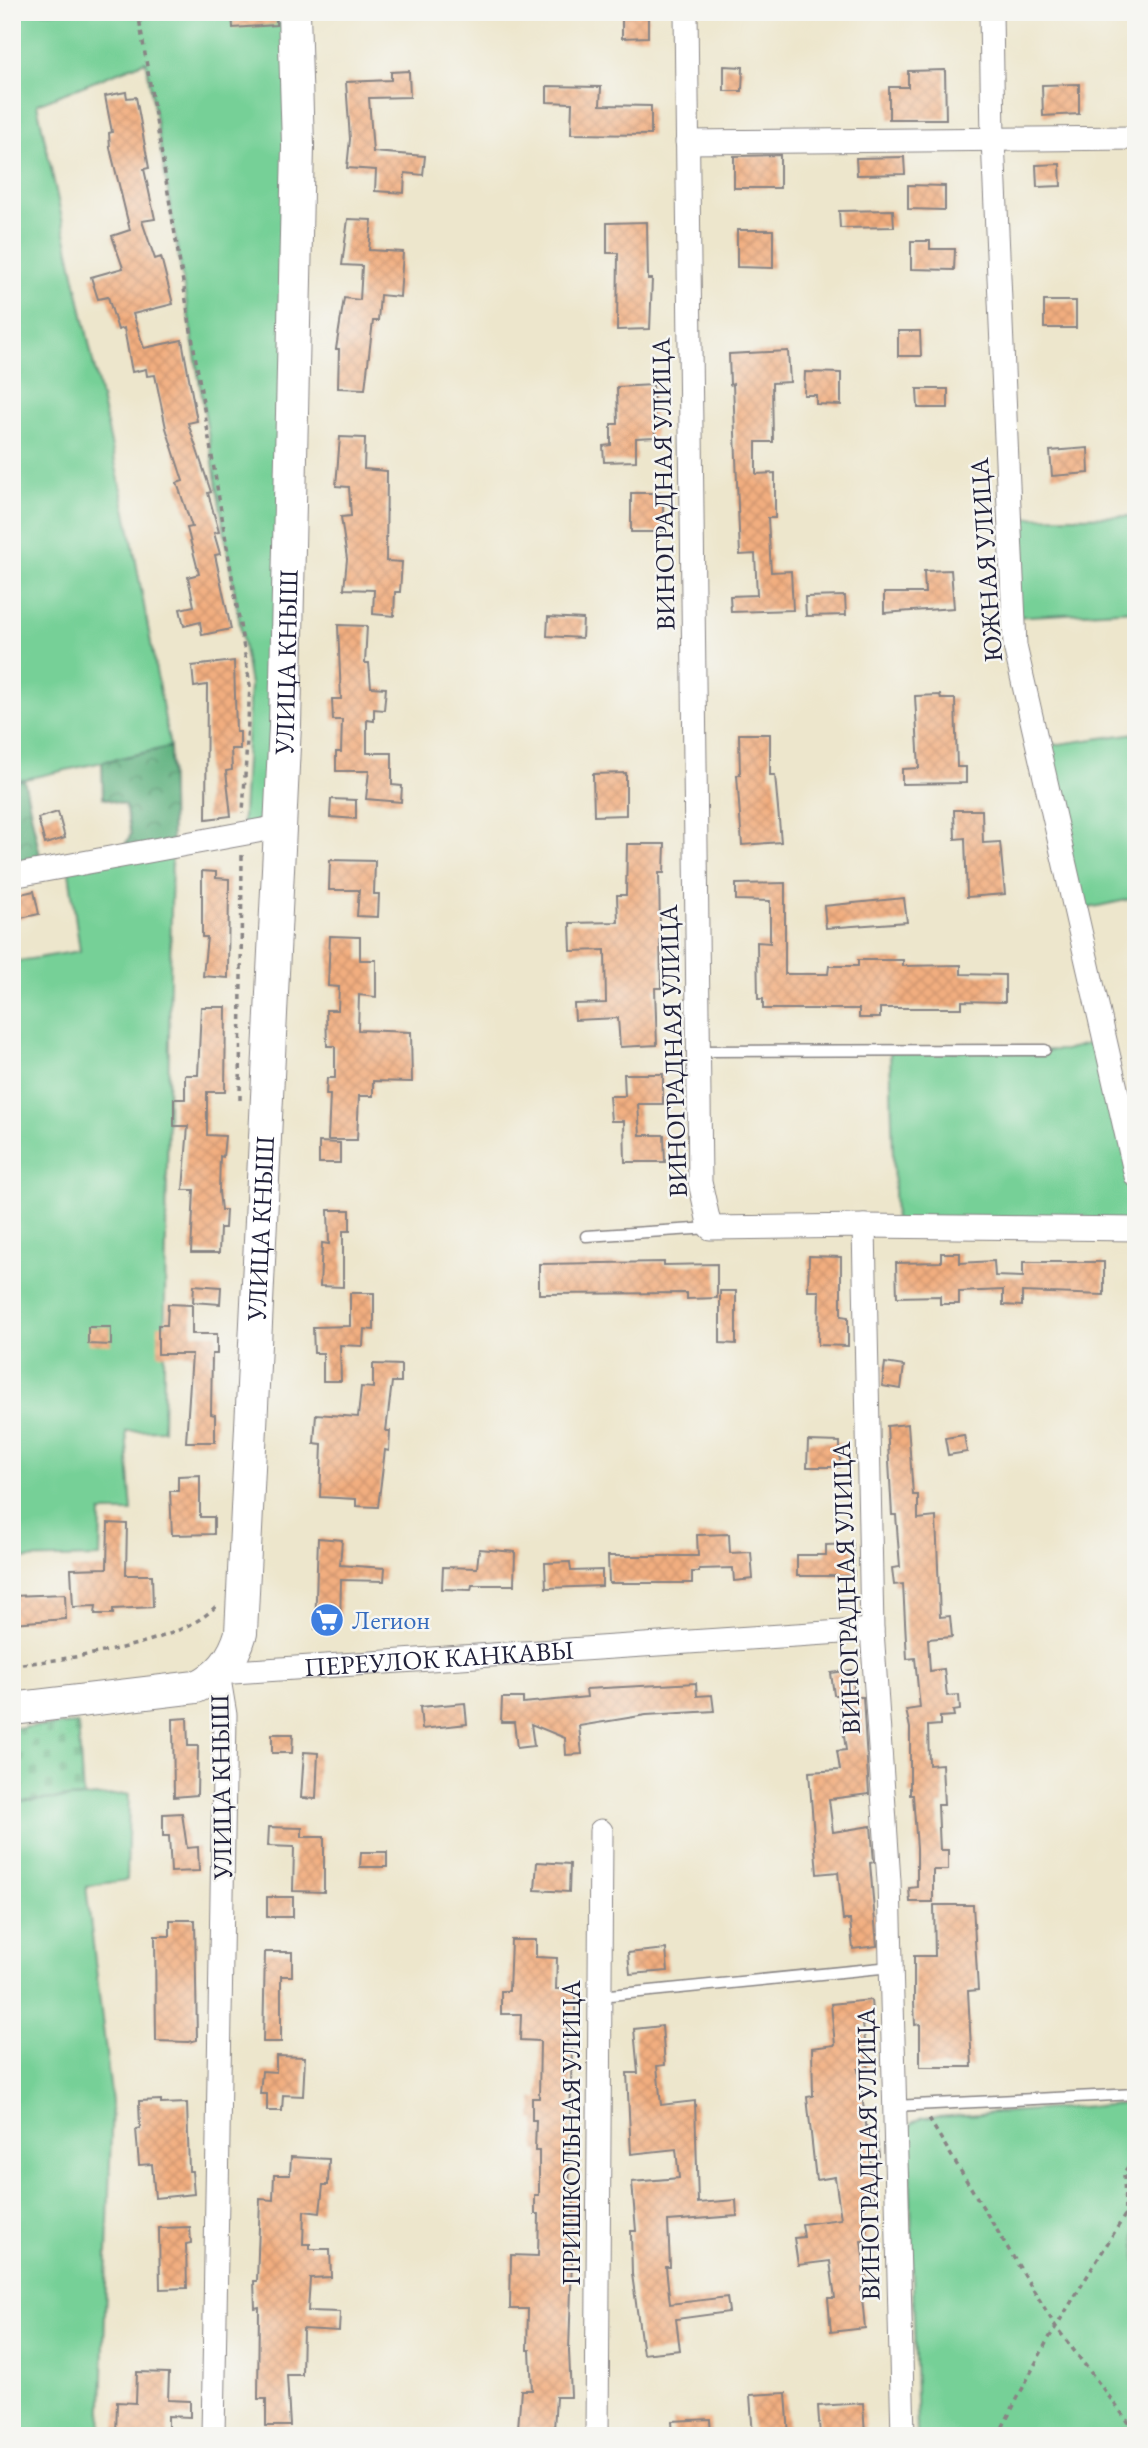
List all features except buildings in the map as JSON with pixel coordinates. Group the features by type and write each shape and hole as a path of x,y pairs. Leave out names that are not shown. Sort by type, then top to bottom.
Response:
{"street":[{"name":"УЛИЦА КНЫШ","path":"213,2436 225,1715 218,1673 232,1657 241,1633 285,724 298,146 294,12"},
{"name":"ВИНОГРАДНАЯ УЛИЦА","path":"686,12 700,1182 710,1228 864,1226 872,1630 889,1881 903,2436"},
{"name":"ЮЖНАЯ УЛИЦА","path":"991,12 993,139 1015,646 1136,1175"},
{"path":"687,142 1136,138"},
{"path":"12,876 279,827"},
{"path":"864,1226 1136,1229"},
{"name":"ПЕРЕУЛОК КАНКАВЫ","path":"12,1709 186,1689 203,1684 218,1673 872,1630"},
{"name":"ПРИШКОЛЬНАЯ УЛИЦА","path":"597,2436 601,1831"}],"lane":[{"path":"698,1051 1045,1050"},
{"path":"586,1236 710,1228"},
{"path":"600,1996 891,1967"},
{"path":"894,2106 1136,2094"}],"path":[{"path":"138,12 250,685 242,834 240,1112"},
{"path":"12,1665 128,1647 188,1626 211,1611 220,1601"},
{"path":"919,2105 951,2150 971,2189 1056,2327 1136,2432"},
{"path":"998,2436 1056,2327 1125,2215 1124,2172 1136,2157"}],"green space":[{"path":"12,12 294,12 279,827 242,834 250,685 146,61 37,104 132,540 170,747 12,782"},
{"path":"1136,516 1136,610 1013,617 1009,518"},
{"path":"1136,733 1136,898 1075,911 1038,747"},
{"path":"170,747 172,846 119,856 131,834 125,805 103,798 102,762"},
{"path":"24,779 43,870 12,876 12,782"},
{"path":"172,846 163,1430 126,1431 132,1512 101,1512 100,1557 15,1559 12,1527 12,962 80,951 68,865"},
{"path":"1105,1039 1136,1176 1136,1229 895,1226 890,1051 1065,1050"},
{"path":"78,1724 83,1797 12,1802 12,1728"},
{"path":"129,1794 127,1880 86,1886 112,2102 101,2436 12,2436 12,1802"},
{"path":"1136,2103 1136,2436 917,2436 909,2131 912,2123 922,2118"}],"place":[{"name":"Легион","path":"327,1620"}]}
